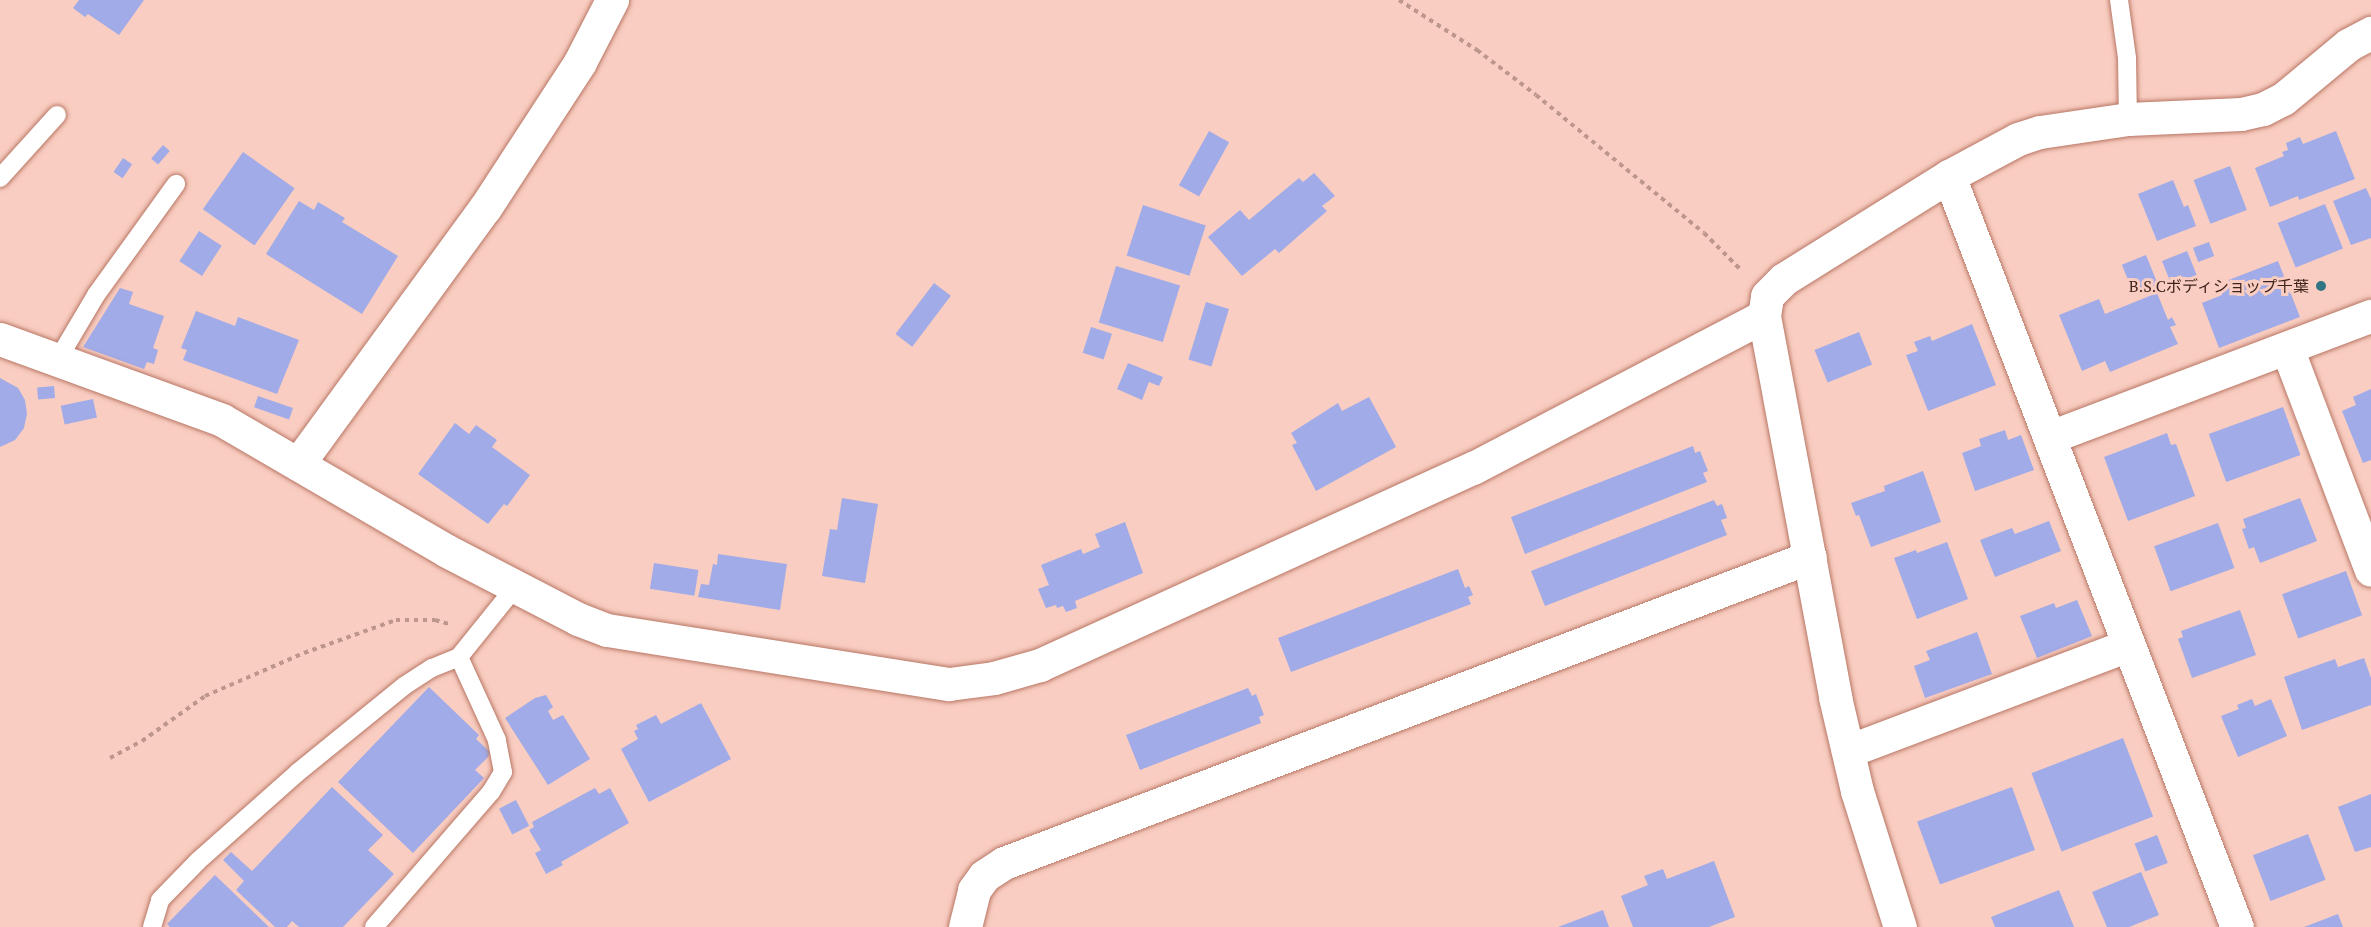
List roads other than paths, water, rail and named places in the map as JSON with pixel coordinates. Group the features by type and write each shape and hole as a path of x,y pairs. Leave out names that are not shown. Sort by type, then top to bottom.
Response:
{"street":[{"path":"298,464 485,208 580,62 612,0"},
{"path":"0,339 222,420 447,551 578,619 607,630 949,684 994,678 1040,665 1473,468 1766,306 1784,279 1948,176 2018,139 2040,132 2128,119 2241,114 2263,109 2283,99 2348,45 2371,33"},
{"path":"1948,176 2237,927"},
{"path":"1766,306 1835,697 1857,791 1900,927"},
{"path":"2050,437 2371,315"},
{"path":"2287,348 2371,570"},
{"path":"964,927 974,890 984,876 1004,863 1810,557"},
{"path":"1848,751 2129,645"}],"lane":[{"path":"2119,0 2127,58 2128,119"},
{"path":"0,178 57,115"},
{"path":"57,361 96,295 176,184"},
{"path":"152,927 160,900 198,861 297,773 404,686 432,668 459,657 516,586"},
{"path":"374,927 491,792 503,772 497,740 459,657"}],"place":[{"name":"B.S.Cボディショップ千葉","path":"2321,286"}]}
